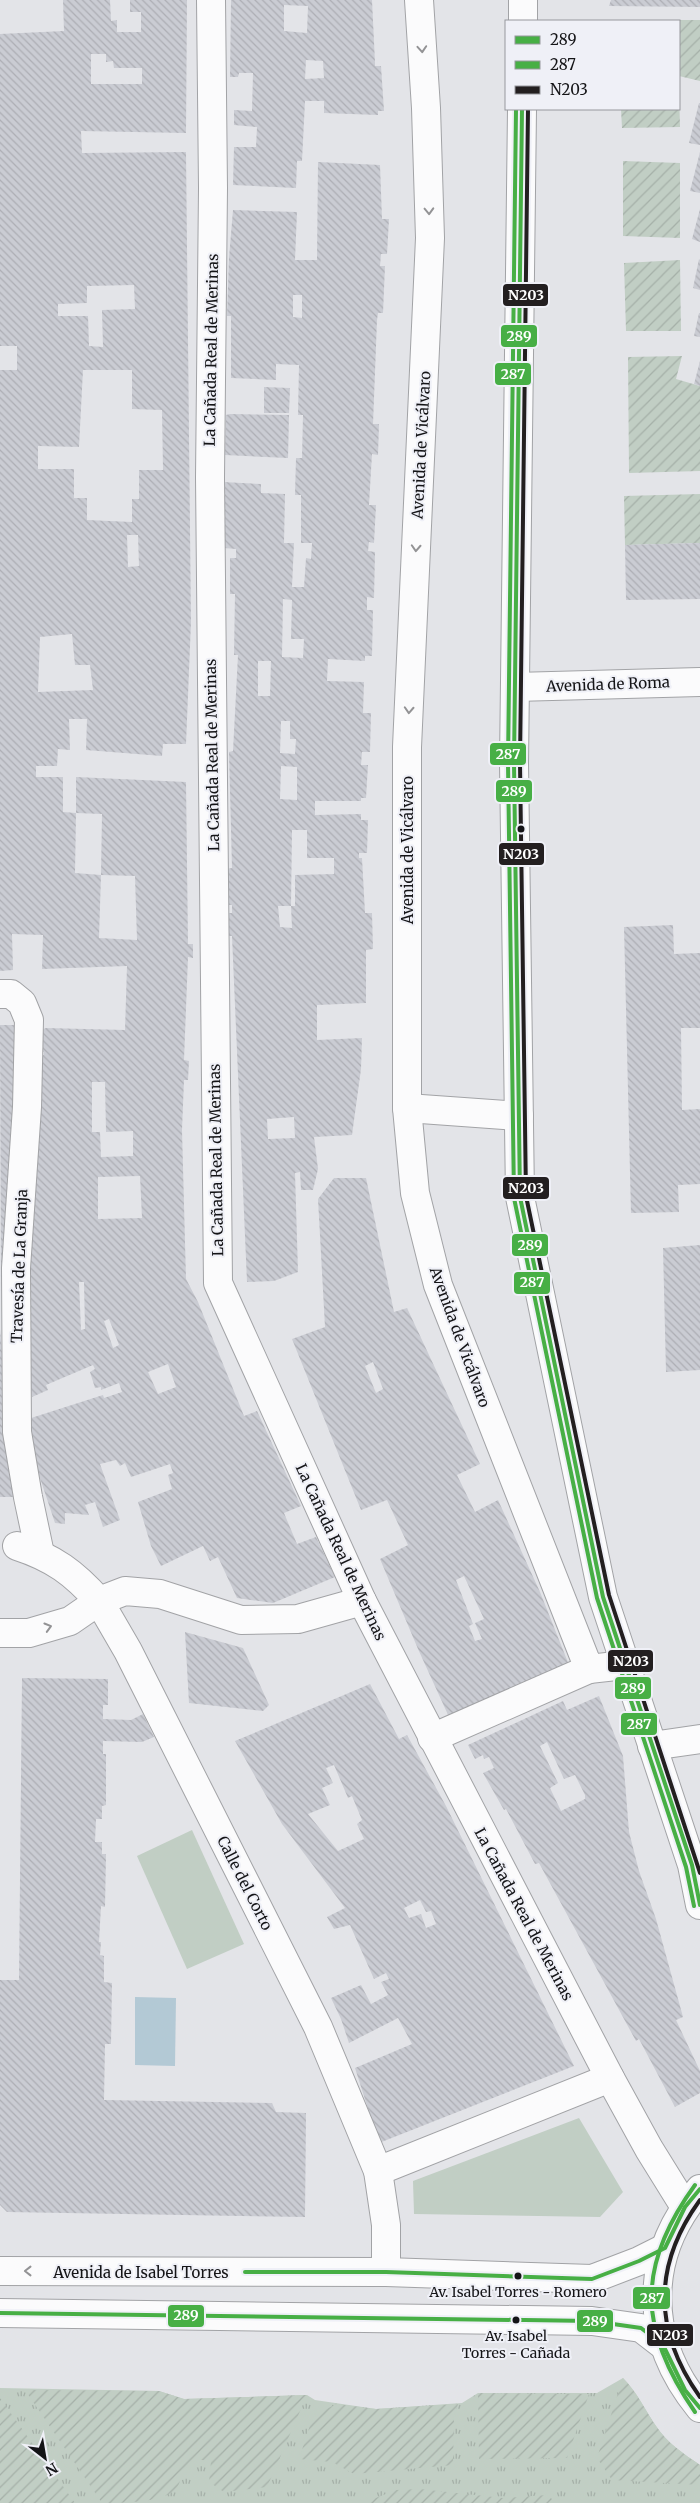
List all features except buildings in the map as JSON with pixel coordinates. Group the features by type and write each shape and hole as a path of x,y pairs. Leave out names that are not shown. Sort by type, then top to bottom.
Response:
{"street":[{"name":"La Cañada Real de Merinas","path":"211,0 213,188 210,478 218,1283 362,1601 432,1738 649,2149 692,2198"},
{"name":"Avenida de Vicálvaro","path":"419,0 426,108 430,238 407,747 407,1108 414,1193 438,1285 589,1669"},
{"path":"523,0 523,20"},
{"path":"522,110 514,763 520,1197 603,1597 692,1865 700,1905"},
{"name":"Avenida de Roma","path":"515,687 700,682"},
{"name":"Travesía de La Granja","path":"0,994 11,994 22,1003 29,1020 27,1107 16,1268 17,1432 28,1497 29,1550"},
{"path":"407,1108 519,1116"},
{"name":"Calle del Corto","path":"29,1550 76,1576 100,1601 128,1651 318,2028 378,2171 386,2224 386,2272"},
{"path":"0,1633 29,1633 70,1621 100,1601 125,1591 160,1594 241,1620 298,1619 362,1601"},
{"path":"432,1738 589,1669 625,1665"},
{"path":"652,1746 700,1739"},
{"path":"692,1865 700,1831"},
{"path":"378,2171 610,2078"},
{"path":"692,2198 665,2248 658,2280 657,2313 663,2345 672,2368 685,2390 700,2408"},
{"name":"Avenida de Isabel Torres","path":"0,2271 386,2272 592,2279 665,2248"},
{"path":"0,2313 592,2321 641,2328 663,2345"}],"green space":[{"path":"680,20 700,20 700,81 680,76"},
{"path":"621,110 680,110 680,127 622,128"},
{"path":"623,161 680,163 680,238 623,236"},
{"path":"680,260 681,331 626,331 624,263"},
{"path":"682,356 676,379 700,386 700,471 629,473 628,357"},
{"path":"700,494 700,543 625,545 624,496"},
{"path":"192,1830 244,1944 187,1969 137,1856"},
{"path":"579,2118 623,2192 600,2217 414,2214 413,2181"},
{"path":"623,2378 633,2389 665,2438 700,2465 700,2503 0,2503 0,2388 159,2391 184,2399 307,2395 315,2400 376,2409 462,2403 478,2393 597,2393"},
{"path":"623,2378 633,2389 665,2438 700,2465 700,2485 612,2480 597,2458"},
{"path":"25,2390 159,2391 184,2399 307,2395 267,2487 224,2492 209,2482 211,2461 193,2459 186,2467 176,2489 170,2494 152,2500 102,2503"},
{"path":"478,2393 589,2394 567,2458 479,2459"},
{"path":"0,2398 75,2503 0,2503"},
{"path":"336,2404 376,2409 458,2404 454,2419 453,2465 354,2474 332,2462 299,2459 313,2416"},
{"path":"420,2489 503,2498 547,2495 557,2503 363,2503 396,2490"}],"water":[{"path":"135,1997 176,1998 175,2066 135,2065"}],"transit line":[{"name":"287","path":"516,110 508,763 514,1198 597,1598 686,1867 694,1906"},
{"name":"289","path":"522,110 514,763 520,1197 603,1597 692,1865 700,1905"},
{"name":"N203","path":"528,110 520,763 526,1196 609,1595 700,1873"},
{"name":"287","path":"695,2185 676,2215 662,2243 654,2271 652,2298 654,2325 663,2353 676,2382 695,2412"},
{"name":"289","path":"245,2272 386,2272 592,2279 639,2261 665,2248 685,2207 700,2189"},
{"name":"N203","path":"700,2200 684,2225 673,2249 664,2298 673,2348 700,2397"},
{"name":"289","path":"0,2313 592,2321 641,2328 663,2345 685,2390 700,2408"}],"place":[{"name":"Av. Isabel Torres - Romero","path":"518,2276"},
{"name":"Av. Isabel Torres - Cañada","path":"516,2320"}]}
